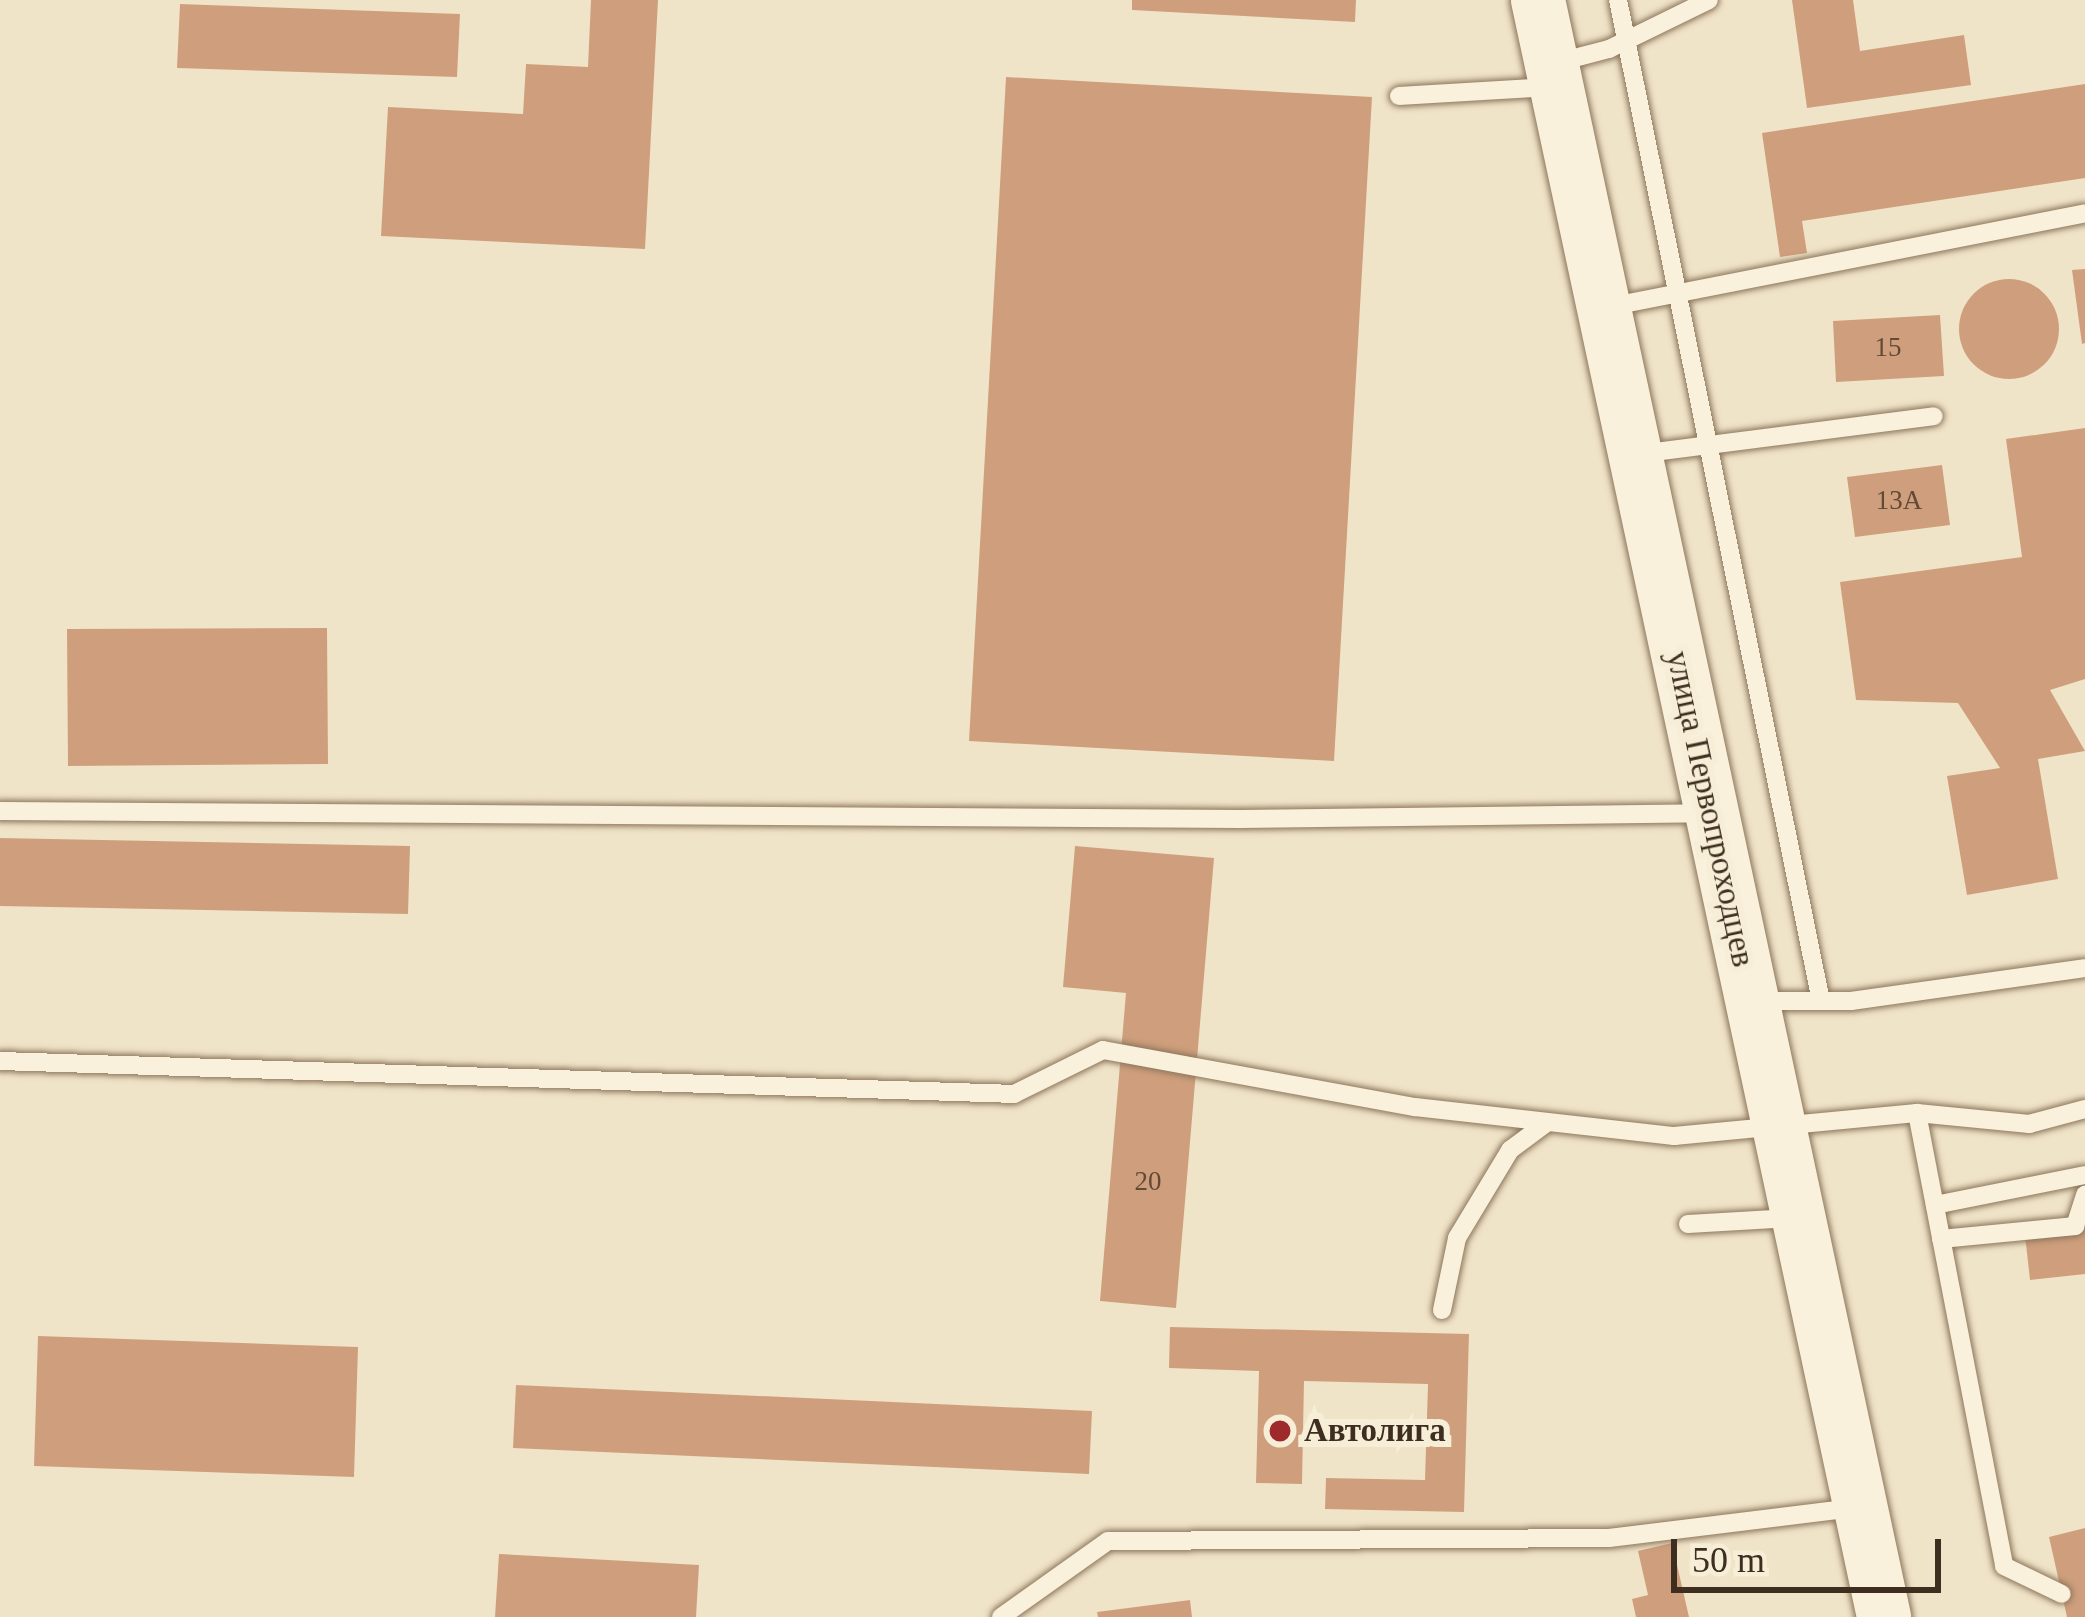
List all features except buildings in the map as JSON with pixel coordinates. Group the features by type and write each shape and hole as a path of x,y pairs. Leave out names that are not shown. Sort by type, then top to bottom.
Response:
{"street":[{"name":"улица Первопроходцев","path":"1538,0 1883,1617"}],"lane":[{"path":"1618,0 1821,1001"},
{"path":"1400,96 1555,75 1701,2"},
{"path":"1603,308 2085,213"},
{"path":"1634,455 1934,416"},
{"path":"0,812 1216,819 1712,812"},
{"path":"1752,1001 1821,1001 2085,968"},
{"path":"0,1061 1014,1094 1103,1050 1545,1124 1674,1136 1917,1113 2030,1124 2085,1109"},
{"path":"1917,1113 2004,1566 2062,1594"},
{"path":"1442,1310 1457,1238 1510,1150 1545,1124"},
{"path":"1935,1205 2085,1175"},
{"path":"1941,1239 2075,1226 2085,1195"},
{"path":"1688,1224 1798,1217"},
{"path":"1001,1617 1108,1541 1609,1538 1860,1507"}],"place":[{"name":"Автолига","path":"1280,1431"}]}
